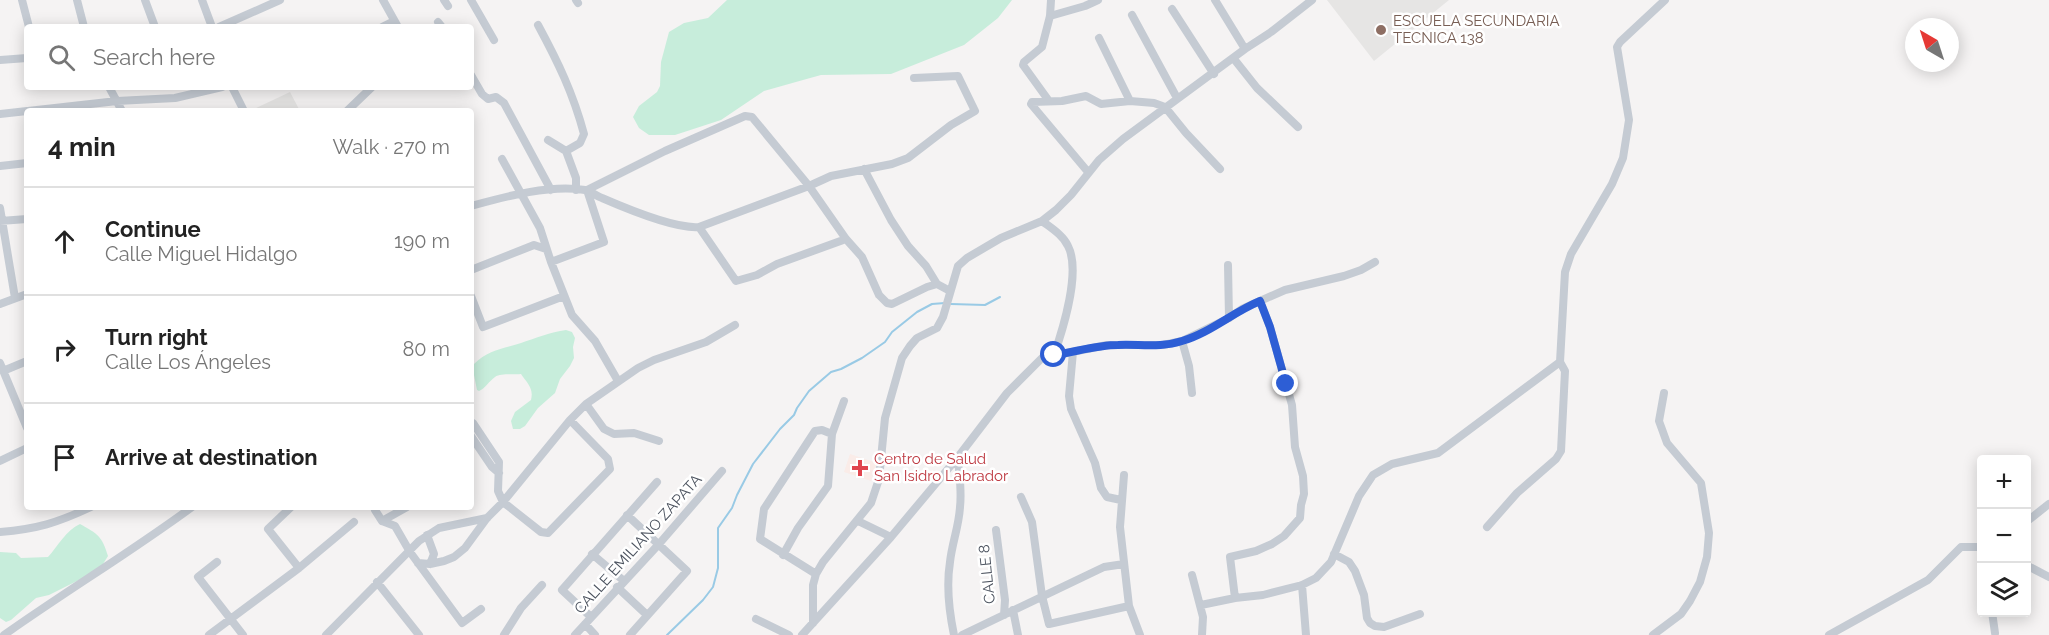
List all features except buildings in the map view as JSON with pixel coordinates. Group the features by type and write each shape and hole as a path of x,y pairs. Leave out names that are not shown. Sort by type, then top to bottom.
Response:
{"street":[{"path":"22,0 28,24"},
{"path":"77,0 83,24"},
{"path":"145,0 154,24"},
{"path":"202,0 211,24"},
{"path":"226,24 280,0"},
{"path":"383,0 396,24"},
{"path":"471,0 494,40"},
{"path":"1049,101 1023,65 1042,47 1050,16 1051,0"},
{"path":"1050,16 1098,0"},
{"path":"1215,0 1245,49"},
{"path":"813,623 813,585 816,574 823,562 871,503 879,479 885,418 902,358 917,338 937,328 943,317 958,266 1001,238 1042,220 1071,195 1088,172 1123,139 1312,0"},
{"path":"1487,526 1517,493 1556,459 1561,451 1565,371 1560,362 1565,272 1571,254 1612,184 1623,158 1629,120 1617,47 1665,0"},
{"path":"1172,9 1214,74"},
{"path":"1132,15 1177,98"},
{"path":"538,25 575,100 584,134 580,143 566,152"},
{"path":"1099,38 1130,100"},
{"path":"0,60 24,58"},
{"path":"1234,59 1257,88 1298,127"},
{"path":"587,190 649,216 688,228 699,227 831,176 892,164 908,158 951,125 975,111 958,76 914,78"},
{"path":"474,80 482,94 488,99 496,97 504,103 551,190"},
{"path":"111,90 120,108"},
{"path":"55,108 117,101 176,98 209,90"},
{"path":"234,90 242,108"},
{"path":"350,108 369,90"},
{"path":"1088,172 1031,104 1032,102 1062,101 1086,96 1101,104 1130,100 1154,103 1164,108 1220,169"},
{"path":"0,114 24,111"},
{"path":"474,205 521,194 551,190 587,190 665,151 745,116 752,117 809,186 846,239 862,257 879,295 887,303 899,302 937,284"},
{"path":"548,140 566,152 576,178 576,190"},
{"path":"502,159 540,228 572,315 595,341 618,381"},
{"path":"0,166 24,163"},
{"path":"864,169 891,220 908,246 926,266 937,284 950,291"},
{"path":"551,262 604,243 587,190"},
{"path":"0,208 15,298"},
{"path":"1,220 24,219"},
{"path":"1042,220 1070,248 1072,268 1067,316 1054,355"},
{"path":"699,227 736,281 757,275 777,264 846,239"},
{"path":"534,245 540,228"},
{"path":"474,269 534,245 546,249"},
{"path":"802,635 891,537 958,457 1006,393 1042,358 1107,345 1163,345 1182,341 1242,309 1285,290 1344,276 1375,262"},
{"path":"1228,266 1228,318"},
{"path":"0,304 24,295"},
{"path":"474,304 483,327 564,296"},
{"path":"1235,598 1230,557 1256,551 1284,536 1300,518 1304,494 1303,476 1295,447 1292,405 1270,327 1260,301"},
{"path":"418,563 430,564 454,557 465,548 487,518 586,404 618,381 654,360 706,342 735,325"},
{"path":"1182,341 1190,366 1192,393"},
{"path":"1073,352 1071,409 1095,463 1101,488 1107,497 1121,500"},
{"path":"24,362 2,367 24,421"},
{"path":"1201,605 1263,595 1302,585 1324,571 1334,554 1359,496 1373,475 1392,464 1438,453 1560,362"},
{"path":"1653,635 1681,614 1690,601 1700,582 1707,557 1709,533 1701,483 1667,442 1659,422 1664,393"},
{"path":"783,555 798,528 828,486 832,434 844,401"},
{"path":"586,404 604,429 614,434 634,433 659,441"},
{"path":"474,426 499,462 498,491 503,502 541,532 548,533 610,469 608,459 570,420"},
{"path":"816,574 760,539 764,510 815,430 832,434"},
{"path":"474,440 499,473"},
{"path":"0,460 24,449"},
{"path":"954,635 948,590 949,565 960,507 961,486 958,457"},
{"name":"CALLE EMILIANO ZAPATA","path":"575,635 659,544 722,471"},
{"path":"1124,475 1120,527 1129,606 1140,635"},
{"path":"595,635 588,621 562,590 657,482"},
{"path":"1021,497 1032,522 1048,624 1129,606"},
{"path":"2031,518 2049,504"},
{"path":"0,532 32,529 51,524 84,510"},
{"path":"0,630 4,635 188,510"},
{"path":"288,510 268,529 299,568"},
{"path":"375,510 382,521 395,526 410,552 462,623 481,609"},
{"path":"382,521 402,510"},
{"path":"627,515 687,571 630,635"},
{"path":"326,635 427,535 439,528 487,518"},
{"path":"858,521 891,537"},
{"path":"209,635 299,568 354,522"},
{"name":"CALLE 8","path":"996,530 1005,600 1004,615"},
{"path":"427,535 434,554 430,564"},
{"path":"1829,635 1928,580 1960,548 1977,547"},
{"path":"592,554 647,615"},
{"path":"1334,554 1349,562 1355,571 1370,623 1384,627 1420,614"},
{"path":"217,562 198,577 243,635"},
{"path":"962,635 1083,576 1104,567 1124,564"},
{"path":"2031,568 2049,577"},
{"path":"1192,575 1201,605 1202,635"},
{"path":"377,582 419,635"},
{"path":"504,635 521,608 542,585"},
{"path":"1302,585 1305,635"},
{"name":"CALLE 8","path":"1013,610 1018,635"},
{"path":"1993,617 1995,633"},
{"path":"756,620 789,635"}],"shaded area":[{"name":"ESCUELA SECUNDARIA TECNICA 138","path":"1327,0 1449,0 1374,61"},
{"path":"290,92 298,108 256,108"},
{"name":"Centro de Salud San Isidro Labrador","path":"850,454 877,463 871,481 844,472"}],"green space":[{"path":"727,0 1012,0 998,18 964,45 891,74 821,75 764,91 721,120 675,135 649,135 639,128 633,117 639,106 657,92 660,86 661,62 669,32 684,23 708,18"},
{"path":"566,330 572,332 575,338 574,358 560,379 555,393 538,408 525,426 513,429 511,421 515,412 531,400 532,392 529,386 521,374 504,375 495,377 479,391 474,375 474,364 496,350"},
{"path":"80,524 95,533 104,544 108,556 103,564 85,577 49,595 36,598 11,620 6,622 0,618 0,552 16,553 21,558 48,557 66,534"}],"waterway":[{"path":"951,304 985,305 1000,297"},
{"path":"667,635 713,587 718,568 718,528 732,508 753,464 794,415 809,391 831,372 862,358 885,342 892,332 917,312 932,304 945,303"}],"place":[{"name":"ESCUELA SECUNDARIA TECNICA 138","path":"1381,30"},
{"name":"Centro de Salud San Isidro Labrador","path":"860,468"}],"route":[{"path":"1054,355 1107,345 1163,345 1182,341 1260,301 1286,384"}]}
